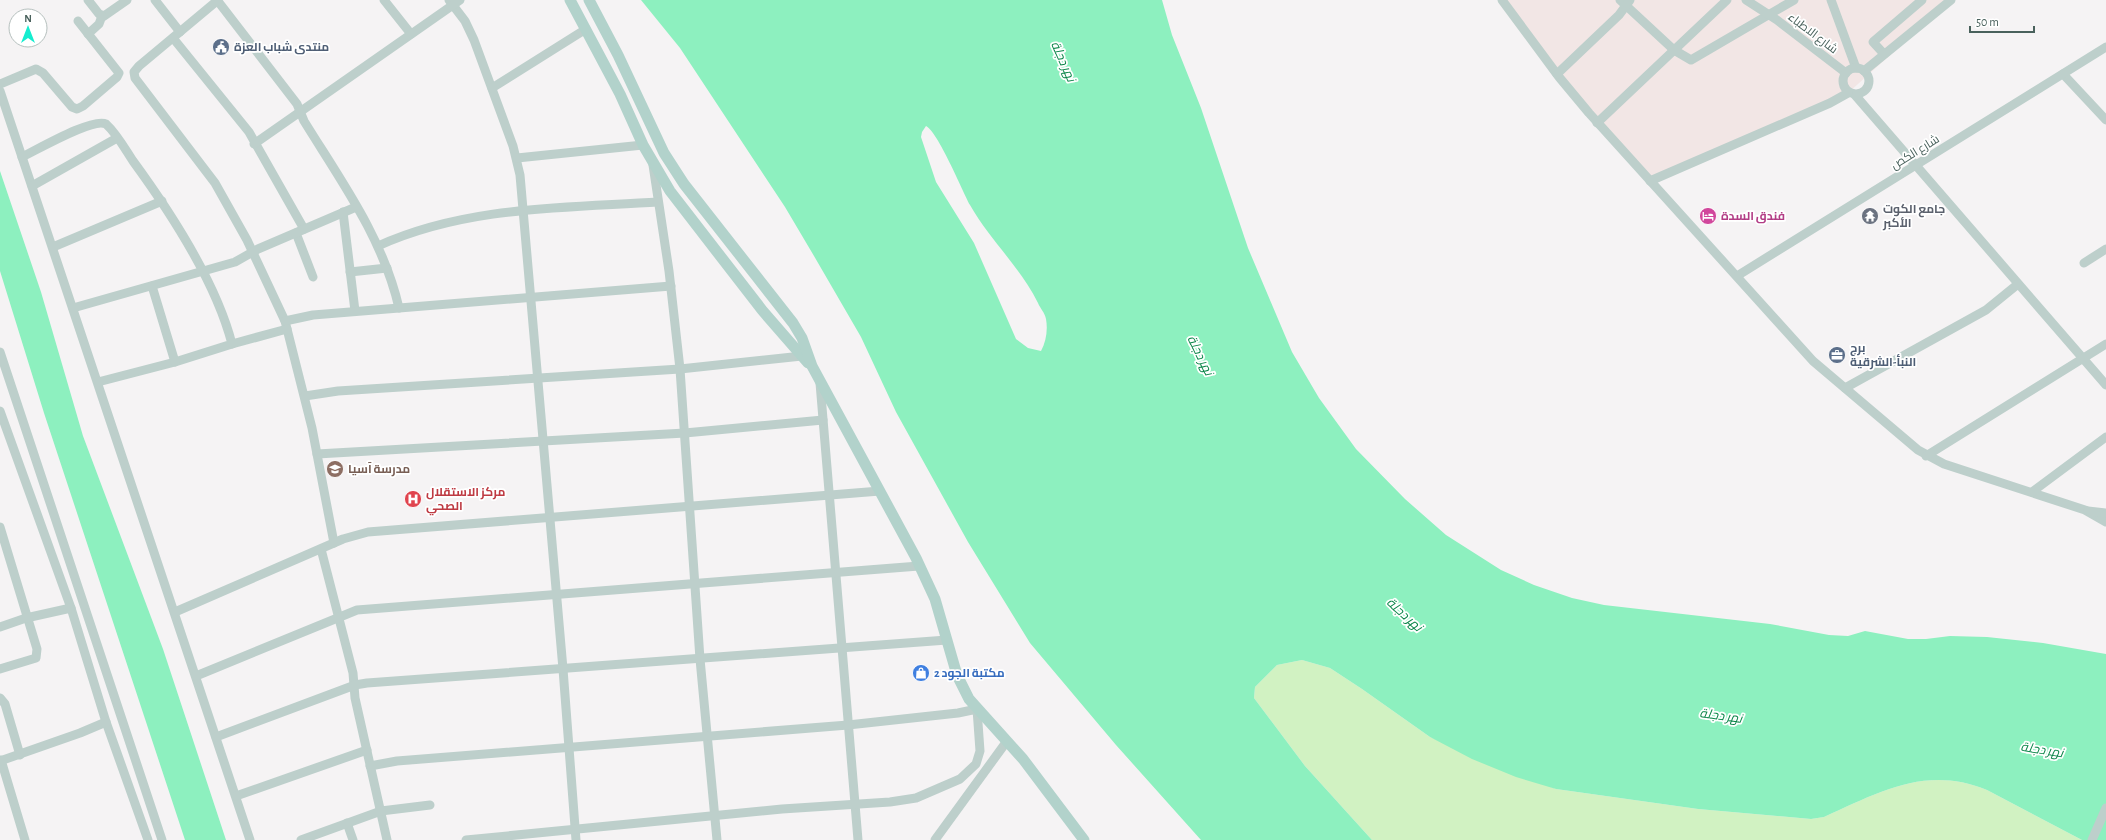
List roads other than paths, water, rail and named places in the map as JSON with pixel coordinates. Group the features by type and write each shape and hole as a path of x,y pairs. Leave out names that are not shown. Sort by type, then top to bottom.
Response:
{"main road":[{"path":"570,0 586,29 643,145 670,191 762,310 812,366"},
{"path":"589,0 618,55 664,153 684,184 793,324 802,338 812,366 820,382 920,566 935,599 957,675 969,699 1023,759 1083,840"}],"street":[{"path":"88,0 102,16"},
{"path":"88,34 99,24 102,16 110,13 127,0"},
{"path":"155,0 176,35 248,132 300,231 313,277"},
{"path":"334,543 305,396 286,325 253,252 215,183 136,81 134,74 139,66 218,0 292,97 304,121 356,206 378,246 387,268 399,308"},
{"path":"384,0 411,34"},
{"path":"1502,0 1557,74 1598,122 1813,361 1926,456 1955,468 2085,510 2106,513"},
{"path":"1598,122 1727,0"},
{"name":"شارع الاطباء","path":"1746,0 1768,14 1846,73"},
{"path":"1557,74 1619,15 1625,2 1674,50 1690,60 1794,0"},
{"path":"1650,181 1830,103 1852,94 1863,93 1869,86 1869,78 1860,69 1831,0"},
{"path":"1884,54 1873,42 1922,0"},
{"path":"1951,0 1884,54 1860,69 1846,73 1842,83 2106,385"},
{"path":"254,144 454,2 470,29 517,158 524,211 532,297 576,840"},
{"path":"78,21 117,70 118,74"},
{"path":"492,88 586,29"},
{"name":"شارع الكص","path":"1737,276 2106,48"},
{"path":"0,84 31,70 38,70 43,73 72,107 77,109 83,106 117,77 118,74"},
{"path":"118,74 134,74"},
{"path":"2063,74 2106,120"},
{"path":"0,91 176,612 250,840"},
{"path":"22,157 94,123 106,124 162,201 202,272 224,317 232,344"},
{"path":"32,186 117,138"},
{"path":"517,158 643,145"},
{"path":"653,164 671,286 680,369 694,584 717,840"},
{"path":"53,246 162,201"},
{"path":"378,246 418,230 455,220 524,211 658,202"},
{"path":"74,308 235,262 253,252 356,206"},
{"path":"343,212 355,311"},
{"path":"2084,263 2106,249"},
{"path":"350,272 387,268"},
{"path":"1845,388 1986,310 2018,284"},
{"path":"152,286 175,362"},
{"path":"98,382 175,362 232,344 286,325 307,315 671,286"},
{"path":"1926,456 2106,344"},
{"path":"0,352 162,840"},
{"path":"305,396 338,391 680,369 802,356"},
{"path":"820,382 858,840"},
{"path":"0,412 71,608 106,722 148,840"},
{"path":"317,454 685,433 823,420"},
{"path":"2032,492 2106,437"},
{"path":"0,444 10,441"},
{"path":"28,492 44,485"},
{"path":"176,612 349,536 368,532 880,491"},
{"path":"2085,510 2106,522"},
{"path":"0,527 26,618 37,649 36,658 0,669"},
{"path":"321,549 353,673 355,698 387,840"},
{"path":"196,676 338,617 357,610 368,608 556,595 920,566"},
{"path":"0,627 26,618 71,608"},
{"path":"216,737 355,685 947,640"},
{"path":"0,698 5,704 20,755"},
{"path":"370,766 397,761 848,726 958,713 977,709 980,751 978,759 966,775 942,788 916,798 890,802 855,803 466,840"},
{"path":"25,840 0,761 80,733 106,722"},
{"path":"935,840 1007,741"},
{"path":"236,796 367,750"},
{"path":"301,840 381,811 430,805"},
{"path":"2092,840 2106,808"},
{"path":"347,823 352,840"}],"water":[{"name":"نهر دجلة","path":"641,0 1162,0 1172,35 1201,108 1248,248 1292,352 1319,398 1356,449 1405,499 1446,535 1501,570 1534,585 1572,598 1604,605 1770,624 1829,635 1848,636 1865,631 1908,639 1926,639 1950,636 1987,637 2043,643 2106,654 2106,840 2082,840 1987,790 1965,783 1944,780 1923,781 1904,785 1884,791 1824,817 1811,819 1698,809 1556,789 1516,777 1472,759 1430,737 1330,668 1302,660 1277,665 1255,687 1254,698 1305,766 1372,840 1201,840 1116,745 1030,643 968,542 896,412 861,337 814,256 785,207 680,48","holes":["926,126 931,131 950,162 970,205 978,218 1023,277 1045,315 1047,332 1041,351 1028,348 1016,339 974,243 936,182 921,137"]},
{"path":"0,171 41,292 83,436 163,649 226,840 185,840 44,413 0,271"}],"place":[{"name":"منتدى شباب العزة","path":"221,47"},
{"name":"فندق السدة","path":"1708,216"},
{"name":"جامع الكوت الأكبر","path":"1870,216"},
{"name":"برج النبأ-الشرقية","path":"1837,355"},
{"name":"مدرسة آسيا","path":"335,469"},
{"name":"مركز الاستقلال الصحي","path":"413,499"},
{"name":"مكتبة الجود 2","path":"921,673"}]}
